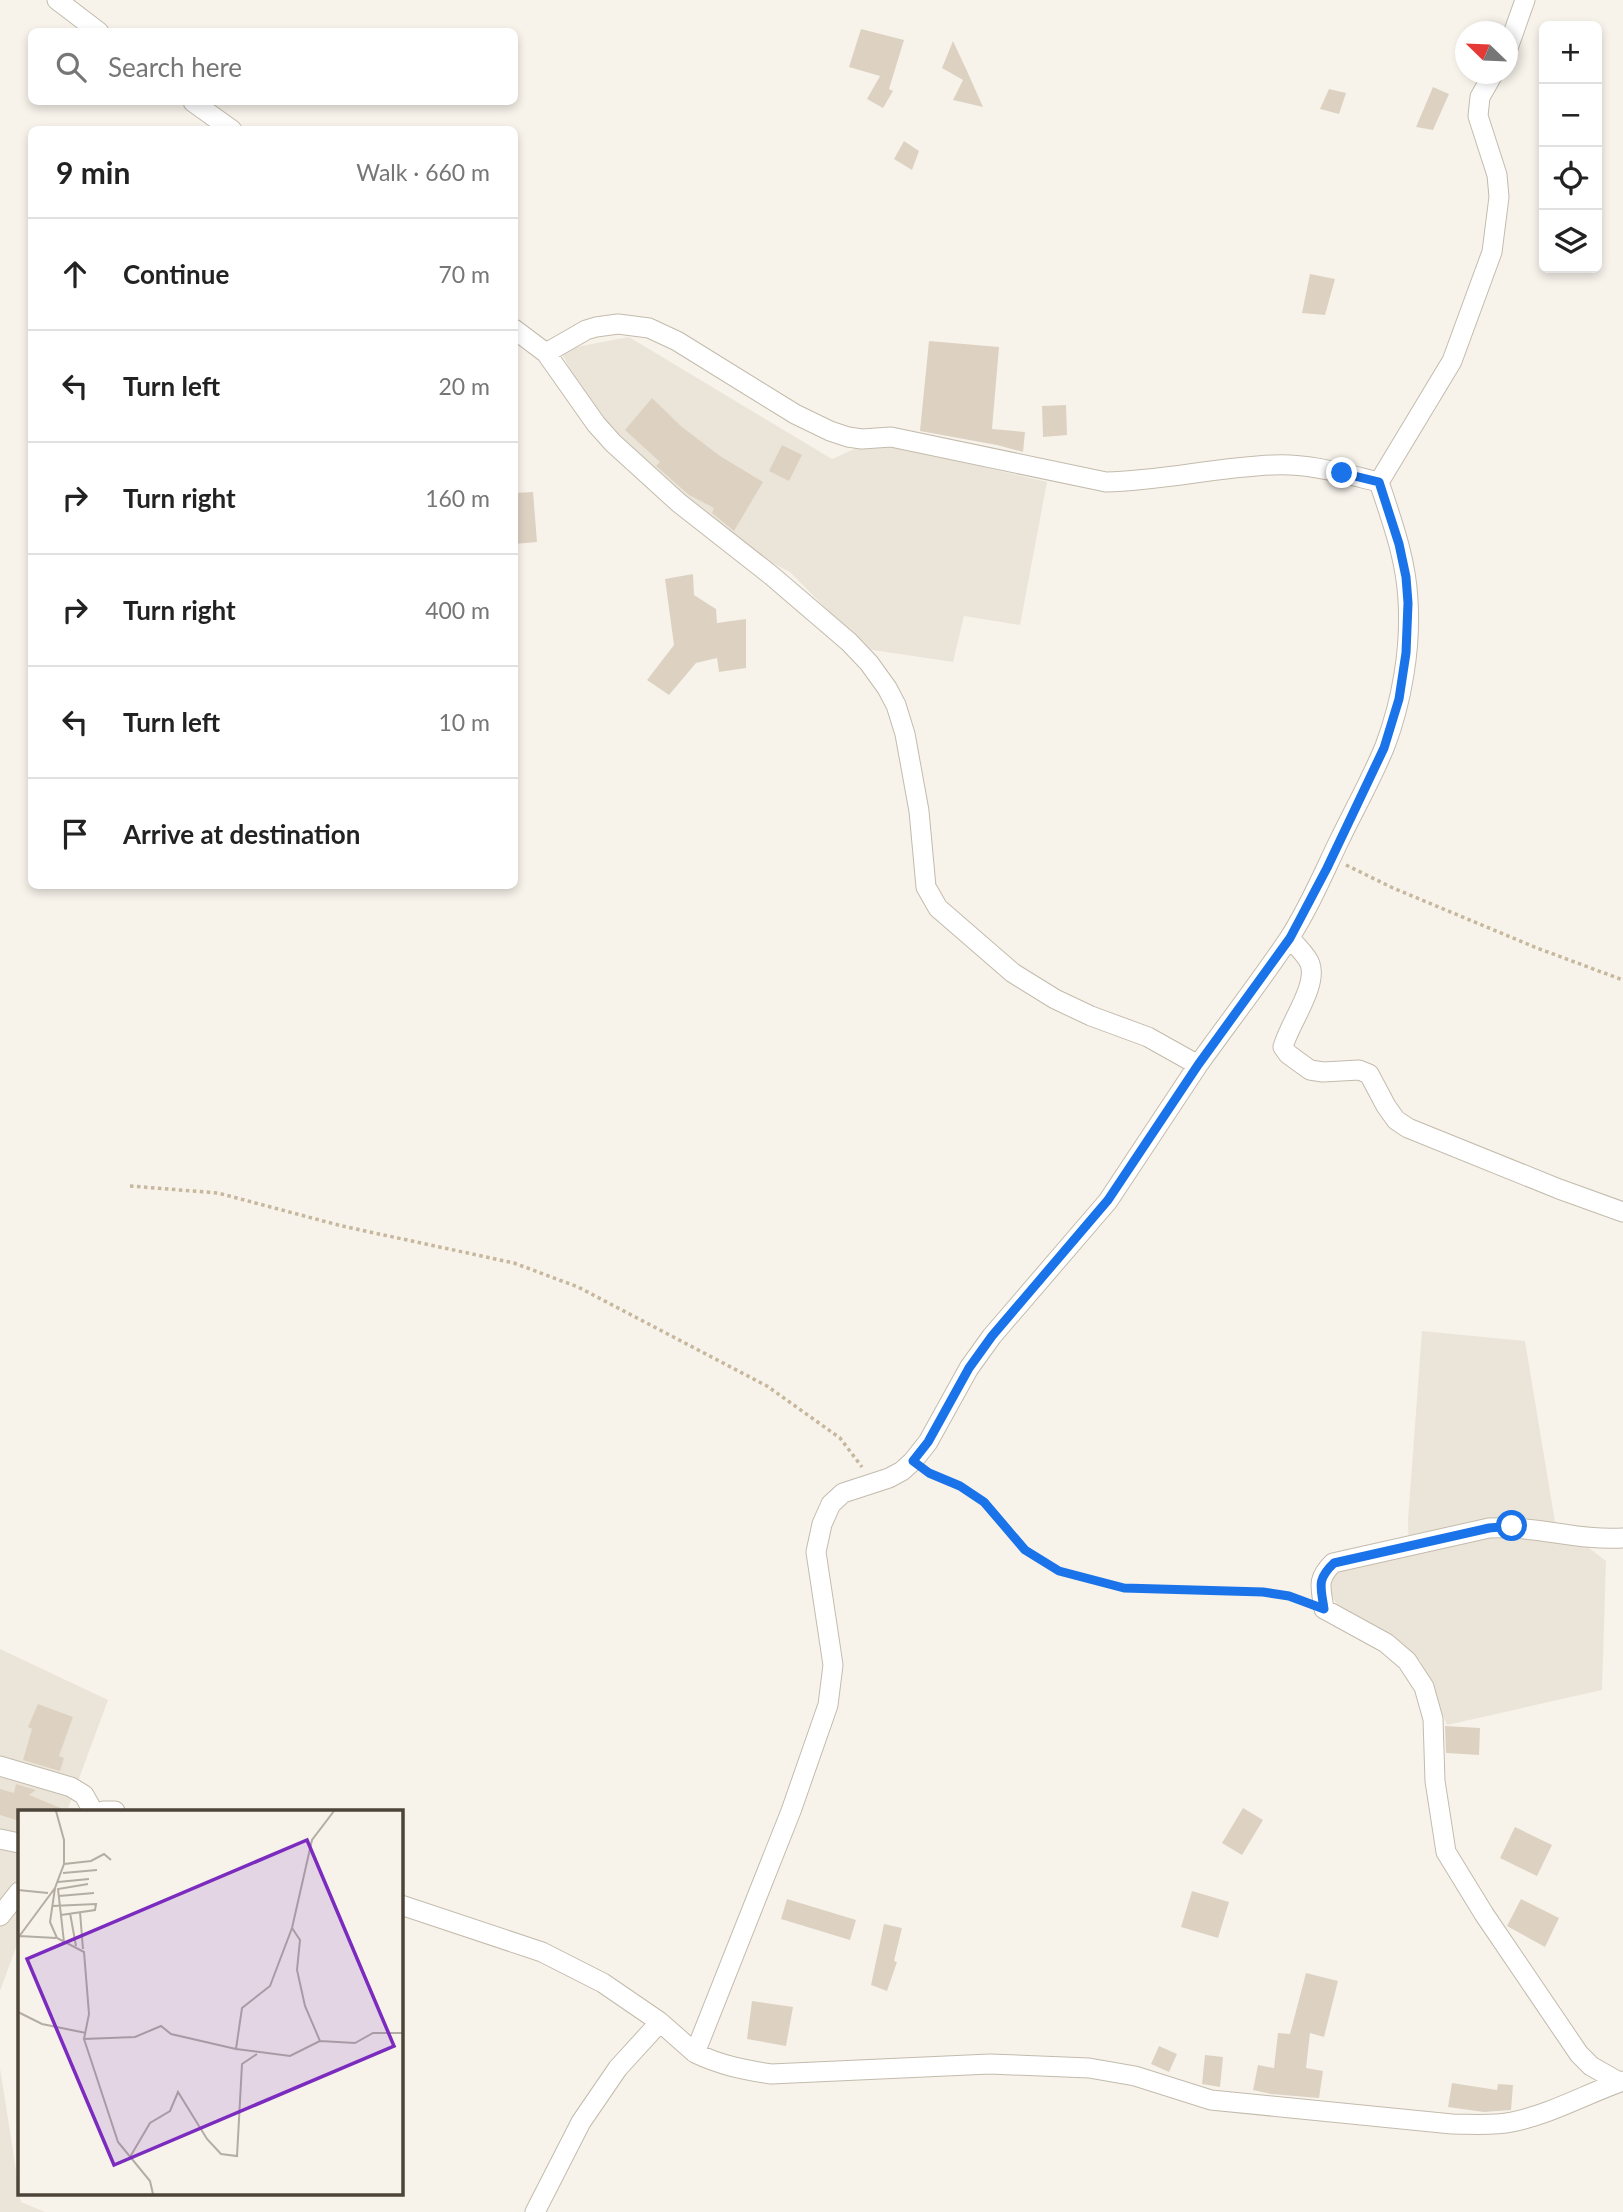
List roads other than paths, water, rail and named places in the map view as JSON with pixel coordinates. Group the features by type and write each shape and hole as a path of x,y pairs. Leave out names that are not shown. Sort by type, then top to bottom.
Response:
{"street":[{"path":"57,0 94,28"},
{"path":"1517,21 1525,0"},
{"path":"695,2053 792,1811 828,1705 833,1665 816,1552 822,1524 831,1504 844,1493 902,1471 913,1461 928,1442 969,1368 992,1336 1108,1200 1198,1065 1290,938 1384,748 1399,699 1406,653 1408,603 1399,544 1379,482 1452,361 1492,252 1499,197 1497,175 1478,116 1480,97 1487,84"},
{"path":"197,105 226,126"},
{"path":"546,353 596,327 618,324 649,328 677,341 795,414 840,435 862,439 891,437 1106,482 1134,482 1180,474 1274,465 1309,467 1379,482"},
{"path":"518,332 546,353 596,424 613,443 679,503 772,576 849,642 869,663 896,705 905,734 919,811 926,887 938,908 1013,973 1055,999 1091,1016 1148,1037 1198,1065"},
{"path":"1290,938 1310,961 1312,972 1309,987 1286,1035 1283,1047 1288,1054 1310,1070 1359,1070 1369,1074 1386,1106 1396,1119 1408,1128 1623,1212"},
{"path":"1621,2081 1591,2066 1579,2054 1477,1904 1446,1852 1435,1781 1433,1719 1424,1687 1407,1661 1387,1643 1324,1609 1320,1581 1324,1572 1334,1563 1489,1528 1512,1526 1552,1534 1623,1538"},
{"path":"0,1766 71,1787 84,1795 92,1810"},
{"path":"0,1839 18,1843"},
{"path":"0,1915 18,1893"},
{"path":"402,1905 542,1952 603,1983 660,2022 695,2053 716,2063 771,2074 990,2064 1089,2068 1135,2076 1211,2100 1484,2125 1529,2118 1621,2081"},
{"path":"535,2212 581,2122 618,2068 660,2022"}]}
